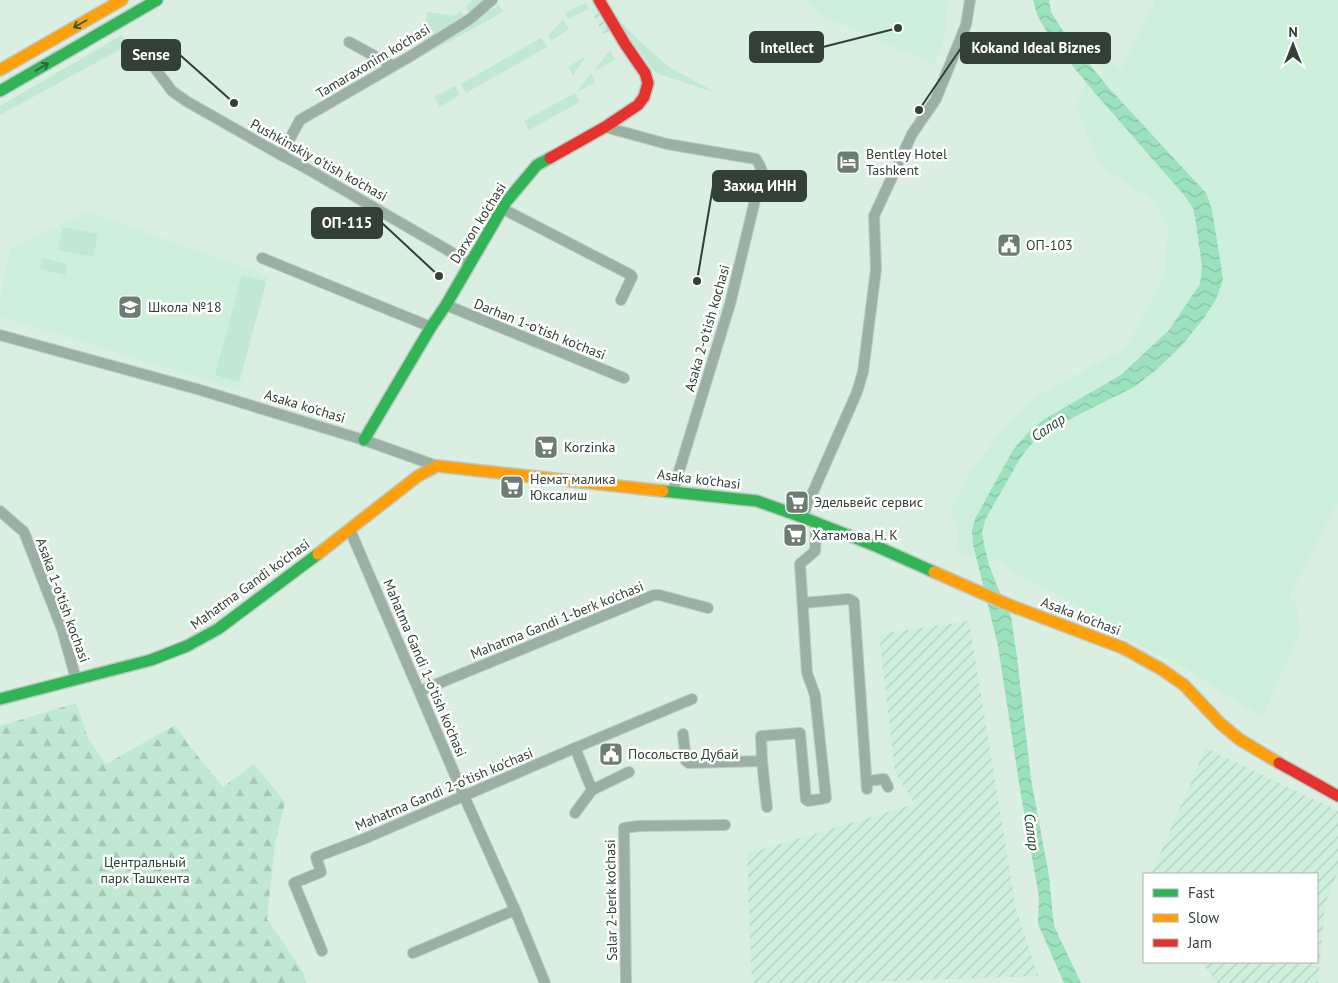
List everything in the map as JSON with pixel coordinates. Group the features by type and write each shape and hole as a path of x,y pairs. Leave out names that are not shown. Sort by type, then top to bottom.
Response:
{"street":[{"path":"0,70 122,0"},
{"path":"0,91 157,0"},
{"name":"Tamaraxonim ko'chasi","path":"281,155 300,120 470,19 492,0"},
{"name":"Darxon ko'chasi","path":"364,440 506,202 537,165 605,128 642,102 648,88 645,73 599,0"},
{"path":"802,517 857,392 863,372 876,269 874,216 912,134 936,98 966,25 970,0"},
{"path":"349,42 393,66"},
{"name":"Pushkinskiy o'tish ko'chasi","path":"142,50 172,91 179,96 470,263"},
{"name":"Asaka 2-o'tish kochasi","path":"605,128 667,144 756,159 762,171 730,304 673,491"},
{"path":"503,209 631,275 632,278 621,300"},
{"path":"262,258 431,327"},
{"name":"Darhan 1-o'tish ko'chasi","path":"446,305 624,378"},
{"name":"Asaka ko'chasi","path":"0,335 197,389 364,440 437,466 756,501 816,522 878,547 1009,606 1107,641 1130,652 1161,669 1184,685 1221,724 1239,739 1338,796"},
{"name":"Mahatma Gandi ko'chasi","path":"0,699 151,660 187,646 218,628 350,530 418,476 437,466"},
{"name":"Asaka 1-o'tish kochasi","path":"0,511 24,532 62,629 76,679"},
{"path":"800,733 806,800 825,799 815,696 807,673 800,564 815,551 816,522"},
{"name":"Mahatma Gandi 1-o'tish ko'chasi","path":"350,530 545,983"},
{"name":"Mahatma Gandi 1-berk ko'chasi","path":"420,691 654,595 708,608"},
{"path":"803,603 848,599 854,602 867,785 884,779 888,787"},
{"name":"Mahatma Gandi 2-o'tish ko'chasi","path":"322,951 294,883 321,872 315,858 692,700"},
{"path":"767,807 761,736 818,731"},
{"path":"682,734 686,760 689,763 762,761"},
{"path":"575,748 592,790"},
{"path":"575,813 592,790 629,772"},
{"name":"Salar 2-berk ko'chasi","path":"626,983 624,828 639,826 725,825"},
{"path":"413,953 515,910"}],"shaded area":[{"path":"807,0 948,0 945,34 935,65 819,14"},
{"path":"1156,0 1338,0 1338,502 1288,598 1296,603 1300,632 1262,717 1180,665 1099,626 1103,618 1024,578 996,560 986,562 956,551 959,528 950,511 970,473 1002,430 1036,397 1127,347 1165,274 1168,228 1153,200 1099,165 1076,106 1086,85 1103,74 1096,64 1100,53 1120,70"},
{"path":"598,7 611,30 603,34 591,10"},
{"name":"Школа №18","path":"88,212 268,276 238,390 0,316 0,298 10,249"},
{"path":"969,621 1016,909 1038,976 825,983 752,983 747,854 915,804 895,772 879,634"},
{"path":"1205,748 1338,811 1338,872 1325,904 1318,983 1217,983 1203,963 1318,963 1318,873 1151,873"}],"green space":[{"path":"472,0 487,0 470,14 466,7"},
{"path":"586,3 589,9 568,19 565,13"},
{"path":"603,3 635,37 669,67 716,93 656,73"},
{"path":"499,5 503,12 419,58 418,56"},
{"path":"460,11 466,18 422,45 427,12 455,16"},
{"path":"563,19 569,29 551,41 548,36"},
{"path":"122,35 128,45 0,115 0,106"},
{"path":"541,38 547,47 466,93 461,84"},
{"path":"610,50 615,60 594,71"},
{"path":"586,56 573,75 568,67"},
{"path":"591,73 595,82 577,92"},
{"path":"455,86 460,95 440,107 434,97"},
{"path":"575,93 580,102 529,130 524,121"},
{"path":"63,227 98,234 93,257 58,250"},
{"path":"43,258 67,264 65,275 40,269"},
{"path":"242,275 266,282 239,382 215,375"},
{"name":"Центральный парк Ташкента","path":"76,703 89,740 106,764 175,725 223,787 254,764 285,802 275,844 267,919 303,972 306,983 0,983 0,726"}],"water":[{"name":"Салар","path":"1033,0 1049,0 1051,12 1064,32 1107,86 1206,193 1212,210 1223,279 1216,299 1204,318 1183,344 1156,370 1134,387 1050,429 1034,441 1021,457 985,520 982,533 989,565 1011,616 1031,779 1049,876 1054,926 1081,983 1064,983 1038,924 1039,897 998,646 973,544 972,531 975,519 1013,450 1043,420 1121,375 1169,330 1200,284 1202,266 1193,208 1184,195 1053,42 1038,17"}],"traffic: fast":[{"path":"0,91 157,0"},
{"path":"364,440 506,202 537,165 550,158"},
{"path":"663,491 757,501 878,547 934,572"},
{"path":"0,699 151,660 187,646 218,629 318,554"}],"traffic: slow":[{"path":"0,70 122,0"},
{"path":"318,554 418,476 437,466 663,491"},
{"path":"934,572 1009,605 1123,648 1161,669 1184,685 1221,724 1239,739 1279,763"}],"traffic: jam":[{"path":"550,158 605,127 638,105 644,97 648,83 645,73 599,0"},
{"path":"1279,763 1338,796"}],"place":[{"name":"Intellect","path":"898,28"},
{"name":"Sense","path":"234,103"},
{"name":"Kokand Ideal Biznes","path":"919,110"},
{"name":"Bentley Hotel Tashkent","path":"848,162"},
{"name":"ОП-103","path":"1009,245"},
{"name":"ОП-115","path":"439,276"},
{"name":"Захид ИНН","path":"697,281"},
{"name":"Школа №18","path":"130,307"},
{"name":"Korzinka","path":"546,447"},
{"name":"Немат малика Юксалиш","path":"512,487"},
{"name":"Эдельвейс сервис","path":"797,502"},
{"name":"Хатамова Н. К","path":"795,535"},
{"name":"Посольство Дубай","path":"611,754"}]}
